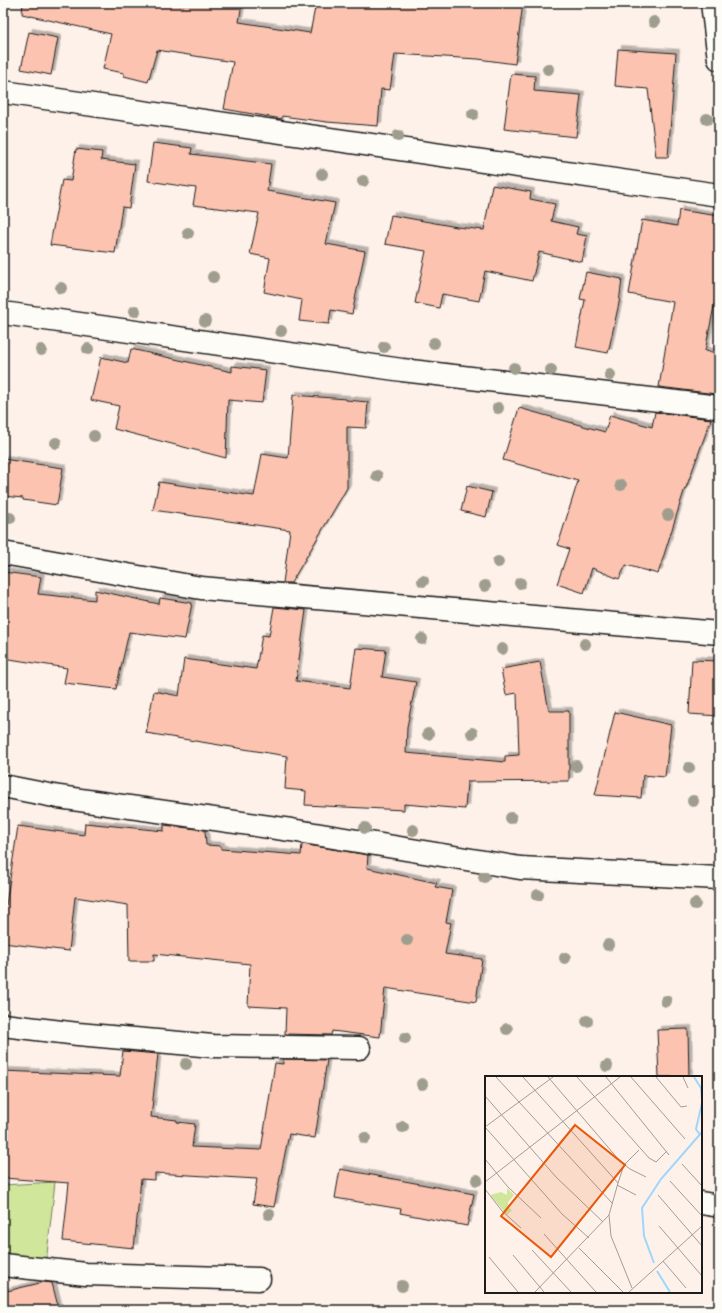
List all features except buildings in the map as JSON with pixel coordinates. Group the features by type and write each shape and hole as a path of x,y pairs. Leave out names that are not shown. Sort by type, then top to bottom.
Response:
{"street":[{"path":"712,3 719,59"},
{"path":"3,92 719,196"},
{"path":"3,312 402,370 719,407"},
{"path":"3,553 201,588 719,632"},
{"path":"3,786 59,797 291,830 520,868 719,878"},
{"path":"3,1025 78,1034 213,1046 359,1048"},
{"path":"702,1202 719,1206"},
{"path":"3,1265 86,1274 259,1279"}],"green space":[{"path":"55,1182 46,1263 3,1261 3,1185"}]}
